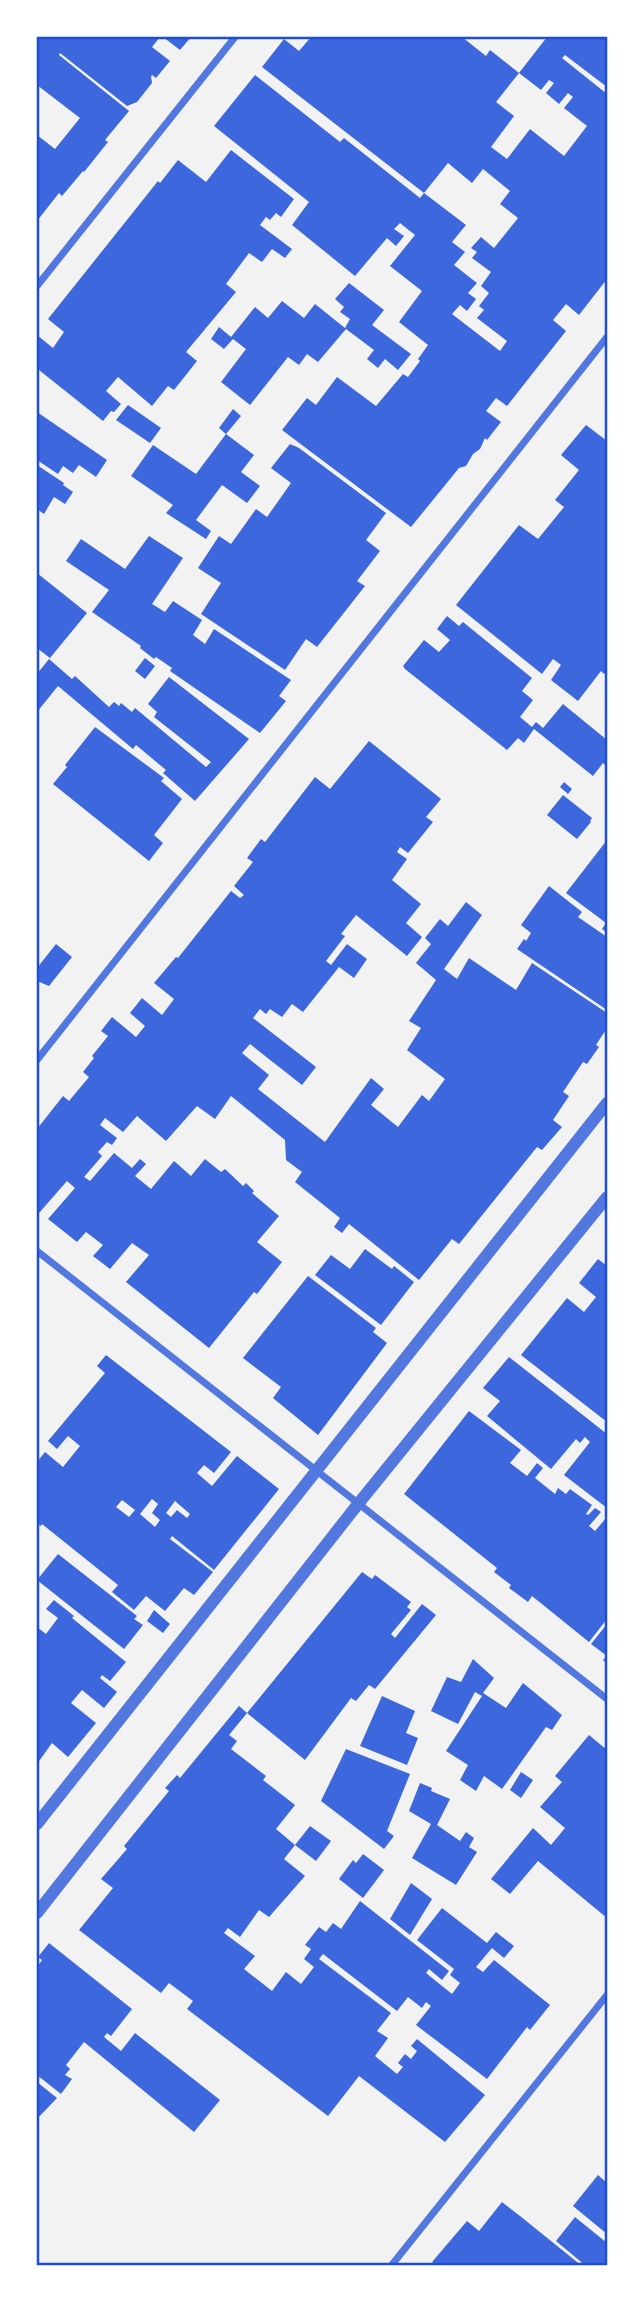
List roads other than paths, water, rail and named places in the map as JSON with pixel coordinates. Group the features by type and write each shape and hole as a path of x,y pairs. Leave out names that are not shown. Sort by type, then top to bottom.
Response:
{"street":[{"path":"37,286 235,37"},
{"path":"37,1060 607,337"},
{"path":"37,1824 607,1103"},
{"path":"37,1913 358,1504 607,1197"},
{"path":"37,1251 607,1699"},
{"path":"391,2266 607,1996"}]}
